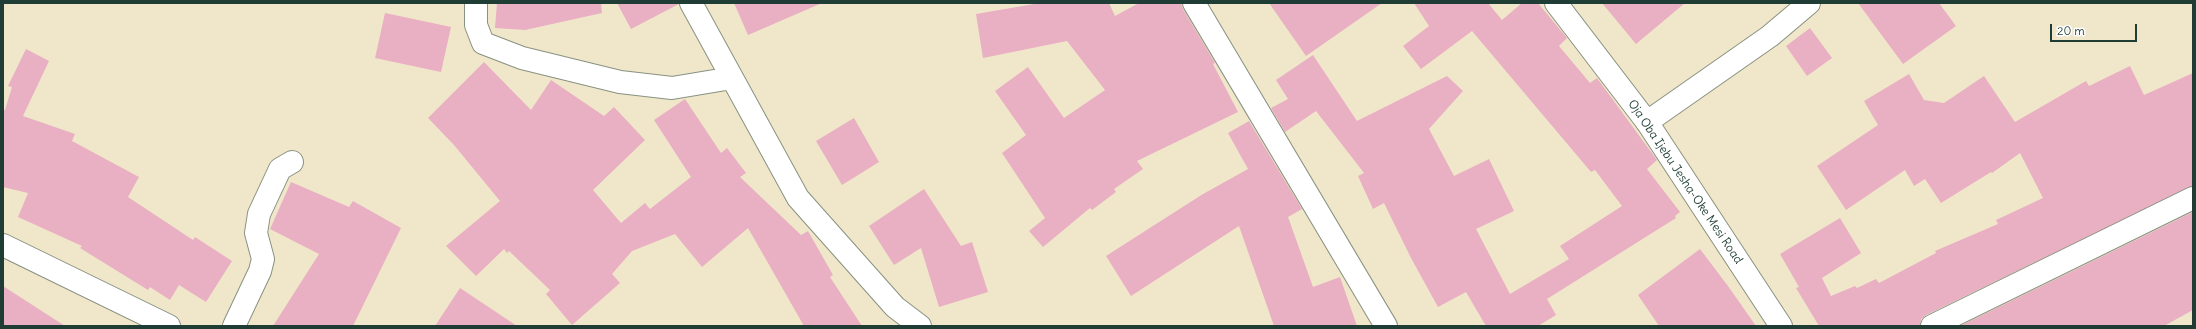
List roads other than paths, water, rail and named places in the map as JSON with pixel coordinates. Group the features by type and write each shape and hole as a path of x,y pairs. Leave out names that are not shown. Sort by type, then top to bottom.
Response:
{"street":[{"path":"476,3 476,25 482,43 522,58 620,82 672,88 732,78"},
{"path":"691,3 798,198 895,307 920,326"},
{"path":"1194,3 1386,326"},
{"name":"Oja Oba Ijebu Jesha-Oke Mesi Road","path":"1556,3 1647,122 1781,326"},
{"path":"1647,122 1770,36 1809,3"},
{"path":"234,326 260,271 263,259 256,232 259,214 280,169 292,162"},
{"path":"1932,326 2193,198"},
{"path":"3,245 169,326"}]}
